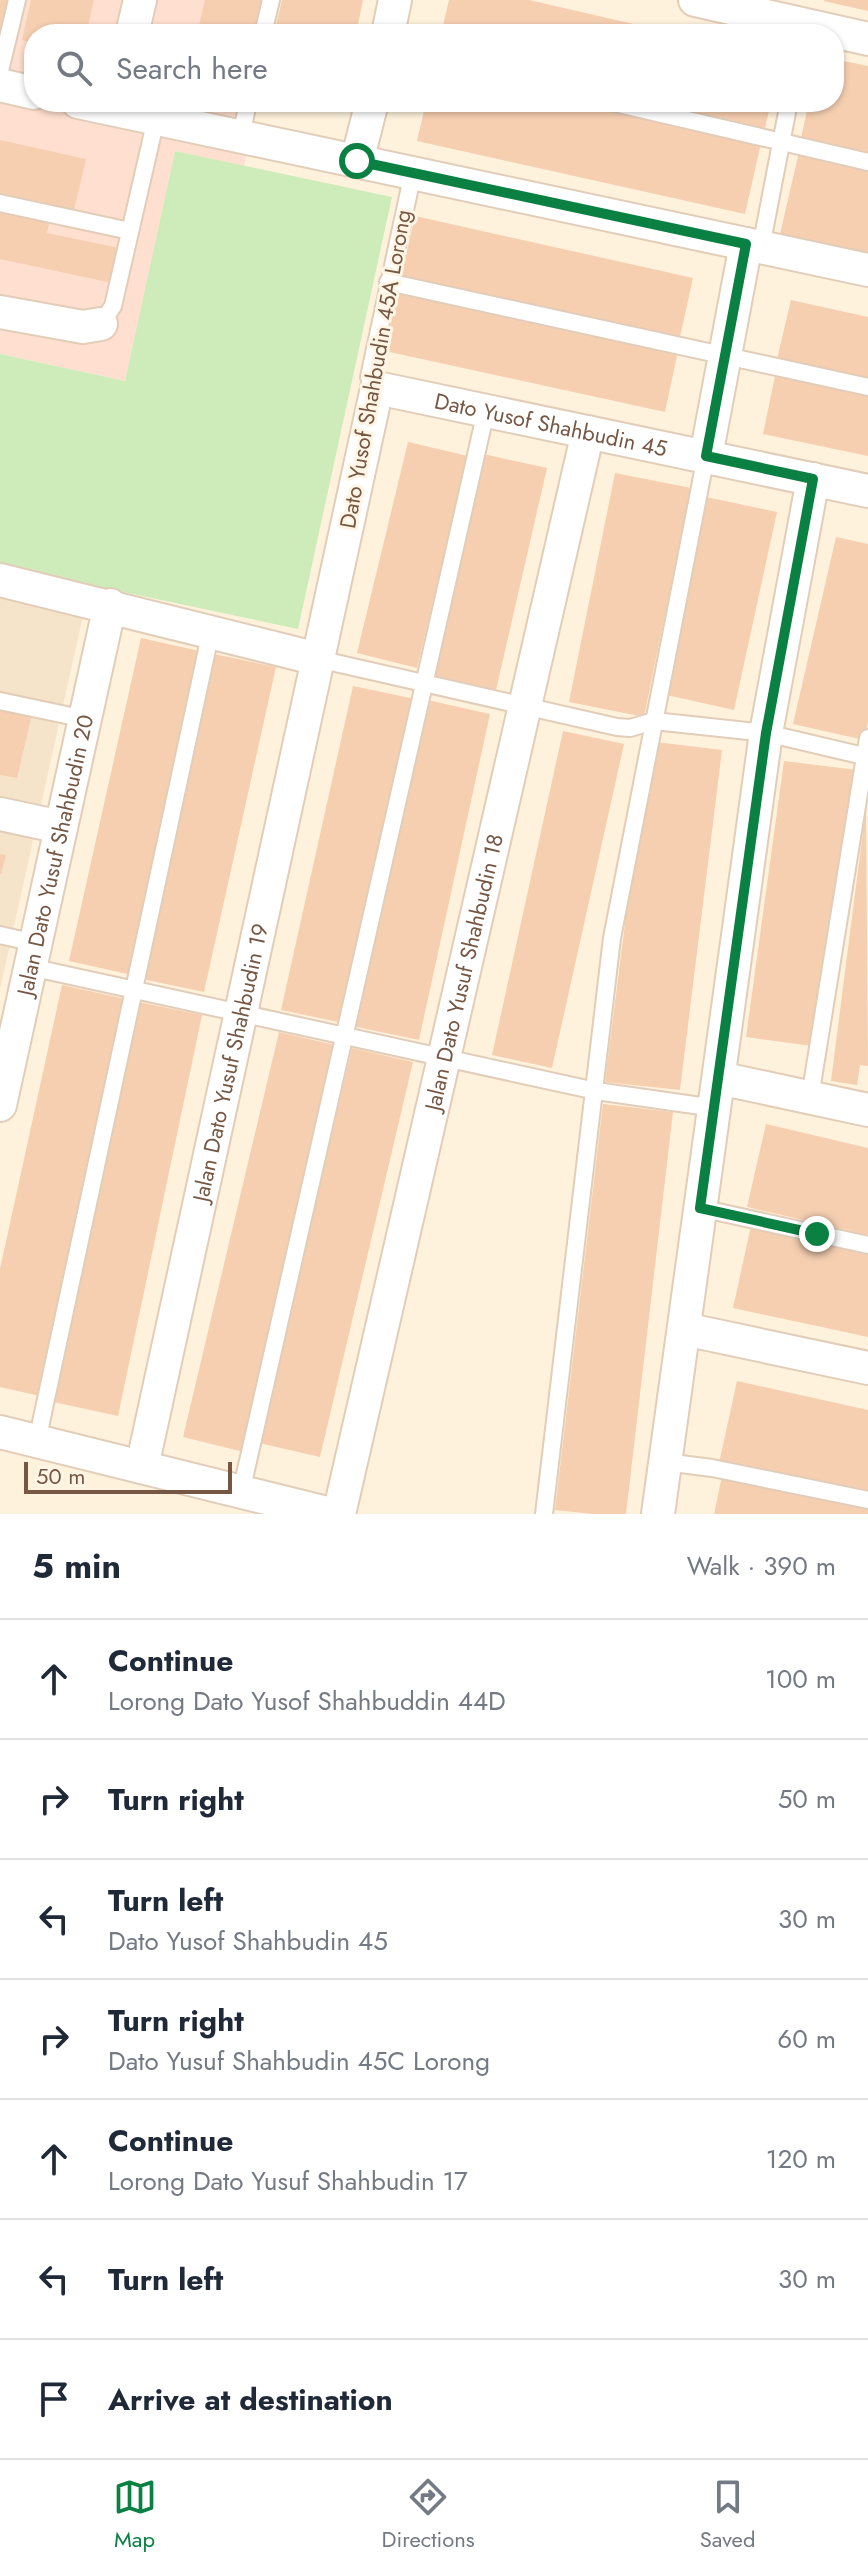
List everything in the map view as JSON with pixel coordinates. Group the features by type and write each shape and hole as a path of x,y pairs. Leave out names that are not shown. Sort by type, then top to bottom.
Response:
{"street":[{"path":"134,24 140,0"},
{"path":"390,24 395,0"},
{"path":"695,0 796,20"},
{"path":"844,33 868,39"},
{"path":"0,85 24,91"},
{"path":"134,112 868,270"},
{"path":"357,161 369,112"},
{"path":"706,456 725,356 753,246"},
{"path":"0,312 83,327 101,324"},
{"name":"Dato Yusof Shahbudin 45","path":"377,388 868,491"},
{"name":"Dato Yusof Shahbudin 45A Lorong","path":"318,659 377,388"},
{"name":"Jalan Dato Yusuf Shahbudin 18","path":"339,1514 588,432"},
{"path":"658,1514 766,733 813,479"},
{"path":"0,580 318,659"},
{"name":"Jalan Dato Yusuf Shahbudin 20","path":"0,1105 6,1049 33,955 110,605"},
{"name":"Jalan Dato Yusuf Shahbudin 19","path":"142,1467 318,659"},
{"path":"0,814 61,827"},
{"path":"717,1093 810,1097 868,1110"},
{"path":"684,1329 868,1368"},
{"path":"0,1432 331,1514"}],"lane":[{"path":"0,71 17,0"},
{"path":"265,24 271,0"},
{"path":"241,137 246,112"},
{"path":"652,112 868,162"},
{"path":"753,246 787,112"},
{"path":"101,324 113,306 156,119"},
{"name":"Dato Yusof Shahbudin 45A Lorong","path":"377,388 369,377 413,173"},
{"path":"0,203 130,231"},
{"path":"388,282 868,387"},
{"path":"241,1492 486,411"},
{"path":"544,1514 612,938 706,456"},
{"path":"37,1441 211,631"},
{"path":"318,659 617,727 630,728 654,721 766,733 866,756"},
{"path":"0,701 85,719"},
{"path":"810,1097 868,738"},
{"path":"0,935 33,955 134,990 596,1091 717,1093"},
{"path":"700,1208 868,1245"},
{"path":"665,1462 712,1468 868,1500"}],"shaded area":[{"path":"0,0 280,0 275,24 24,24 24,112 256,112 244,166 175,151 125,381 0,354"},
{"path":"0,573 88,593 0,989"}],"green space":[{"path":"175,151 392,197 298,629 0,566 0,354 125,381"}],"building":[{"path":"0,0 15,0 7,36 0,35"},
{"path":"31,0 94,0 88,24 26,24"},
{"path":"205,0 268,0 262,24 199,24"},
{"path":"282,0 363,0 358,24 276,24"},
{"path":"449,0 529,0 633,24 443,24"},
{"path":"868,0 868,11 824,1"},
{"path":"844,61 868,66 868,153 801,138 807,112 844,112"},
{"path":"424,112 621,112 761,143 745,214 417,141"},
{"path":"696,112 769,112 765,128"},
{"path":"0,140 86,159 74,210 0,193"},
{"path":"799,152 868,168 868,254 780,234"},
{"path":"0,208 50,219 47,233 119,248 112,283 0,259"},
{"path":"415,216 693,278 680,337 401,276"},
{"path":"398,291 678,351 665,412 385,351"},
{"path":"791,300 868,317 868,379 777,359"},
{"path":"775,376 868,395 868,456 763,434"},
{"path":"408,442 468,456 417,668 357,653"},
{"path":"483,454 547,468 496,690 432,675"},
{"path":"615,473 691,488 644,717 569,702"},
{"path":"706,497 777,512 734,710 662,694"},
{"path":"836,537 868,544 868,722 864,740 793,724"},
{"path":"141,638 204,652 132,975 69,961"},
{"path":"214,654 276,667 204,992 142,979"},
{"path":"353,686 415,699 343,1023 281,1010"},
{"path":"423,699 490,714 419,1040 352,1026"},
{"path":"0,707 32,714 17,778 0,775"},
{"path":"563,731 624,744 552,1068 492,1055"},
{"path":"648,741 722,750 680,1090 605,1082"},
{"path":"784,761 857,770 819,1047 746,1037"},
{"path":"866,808 868,1066 860,1065 857,1085 831,1081"},
{"path":"0,854 6,855 1,874 0,874"},
{"path":"62,985 126,999 40,1396 0,1387 0,1269"},
{"path":"134,1001 202,1015 118,1416 49,1401"},
{"path":"279,1032 339,1046 244,1452 183,1437"},
{"path":"352,1048 413,1062 320,1457 259,1443"},
{"path":"603,1104 673,1112 626,1514 555,1510"},
{"path":"766,1124 868,1148 868,1235 747,1207"},
{"path":"751,1226 868,1251 868,1337 733,1308"},
{"path":"737,1381 868,1410 868,1496 719,1463"},
{"path":"722,1476 868,1509 868,1514 714,1514"}],"route":[{"path":"357,161 746,244 706,456 813,479 766,733 700,1208 817,1234"}]}
